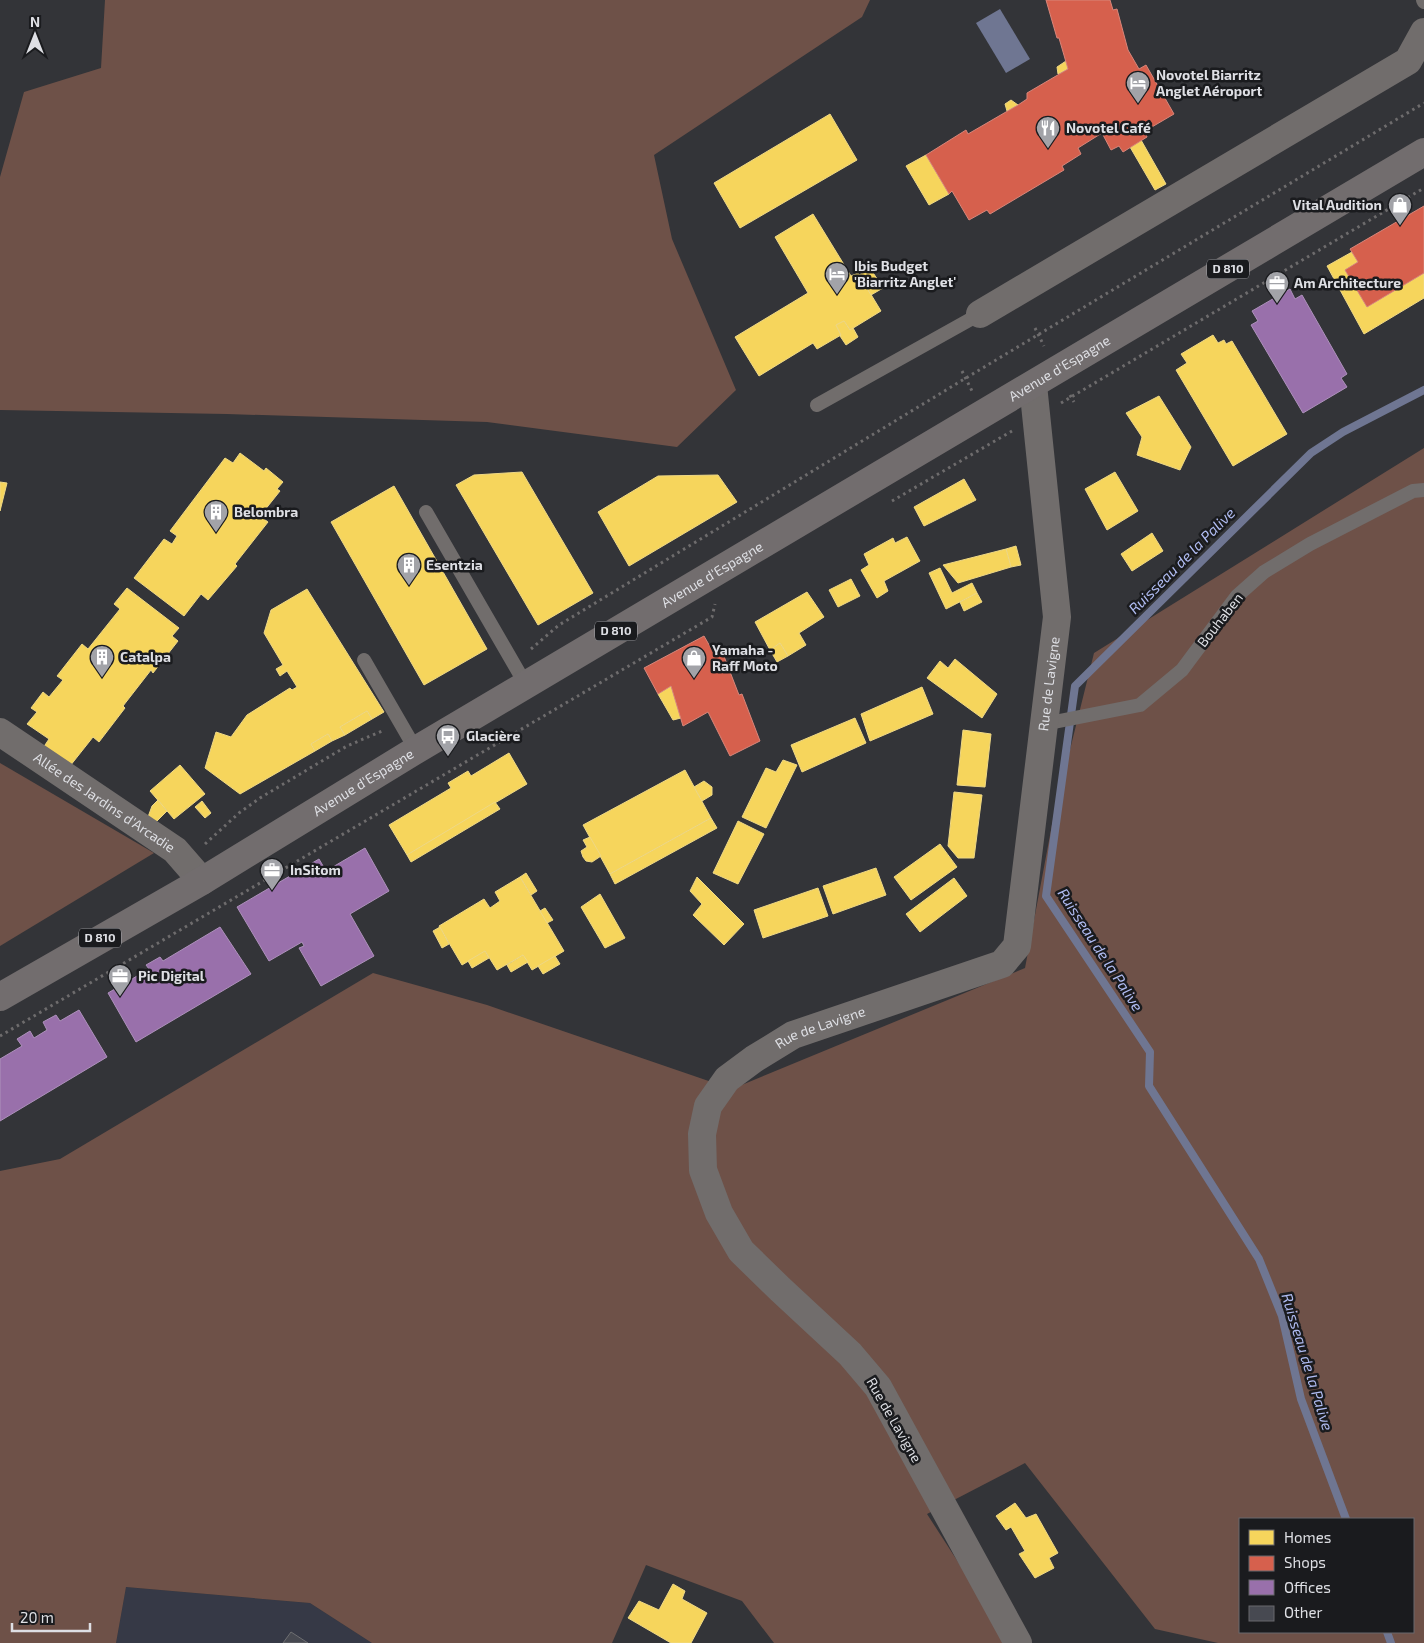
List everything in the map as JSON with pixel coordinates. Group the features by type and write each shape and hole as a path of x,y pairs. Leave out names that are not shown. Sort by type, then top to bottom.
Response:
{"main road":[{"name":"Avenue d'Espagne","path":"0,997 202,881 416,750 520,674 1033,385 1424,152"}],"street":[{"path":"980,314 1408,61 1424,32"},
{"name":"Rue de Lavigne","path":"1018,1643 878,1387 850,1354 780,1290 741,1251 719,1213 703,1170 702,1134 708,1106 727,1079 754,1059 793,1035 1002,964 1017,946 1048,723 1057,617 1033,385"},
{"name":"Allée des Jardins d'Arcadie","path":"0,732 175,850 202,881"}],"lane":[{"path":"817,405 980,314"},
{"name":"Bouhaben","path":"1048,723 1140,705 1182,670 1236,596 1264,572 1310,544 1413,492 1424,490"},
{"path":"426,512 520,674"},
{"path":"364,660 416,750"}],"path":[{"path":"520,674 559,626 961,381 1424,103"},
{"path":"1057,406 1424,188"},
{"path":"886,505 1019,427"},
{"path":"0,1036 712,617"},
{"path":"201,846 239,813 260,798 347,746 400,722"}],"shaded area":[{"path":"105,0 870,0 862,17 654,155 672,239 736,390 677,447 487,422 227,414 0,410 0,177 24,92 101,68"},
{"path":"1424,448 1424,1643 1218,1643 1155,1629 1025,1463 927,1514 993,1616 1006,1643 774,1643 742,1601 646,1565 612,1643 372,1643 310,1603 126,1587 116,1643 0,1643 0,1171 60,1159 373,973 487,1005 732,1089 1025,968 1054,814 1094,653"},
{"path":"0,763 154,853 0,946"},
{"path":"126,1587 310,1603 372,1643 116,1643"}],"water":[{"path":"1000,9 1030,59 1006,73 976,23"}],"building: Homes":[{"path":"1066,61 1068,69 1058,74 1057,67"},
{"path":"1011,100 1018,105 1007,111 1005,104"},
{"path":"830,114 857,160 740,228 714,183"},
{"path":"1141,140 1166,184 1155,190 1130,147"},
{"path":"926,155 949,194 929,205 906,166"},
{"path":"813,214 851,276 858,273 881,311 850,330 844,321 836,325 841,335 817,349 813,343 759,376 735,337 808,293 775,237"},
{"path":"1352,252 1358,262 1345,270 1367,307 1424,273 1424,298 1364,334 1327,266"},
{"path":"870,268 883,288 871,295 859,275"},
{"path":"844,321 850,330 853,328 858,337 846,345 836,325"},
{"path":"1213,335 1218,343 1224,340 1226,344 1232,341 1287,434 1233,466 1176,370 1187,363 1181,354"},
{"path":"1159,396 1191,447 1180,470 1137,455 1142,437 1126,413"},
{"name":"Belombra","path":"240,453 264,471 266,468 283,482 277,489 280,491 260,516 268,522 235,564 237,566 208,600 201,594 184,616 134,578 164,539 172,544 177,536 170,531 225,458 233,463"},
{"path":"522,472 593,593 538,625 456,485 474,475"},
{"path":"1115,472 1138,511 1107,530 1085,489"},
{"path":"718,475 737,502 629,566 598,512 658,476"},
{"path":"964,479 976,500 924,526 914,507"},
{"path":"0,482 7,483 0,511"},
{"name":"Esentzia","path":"394,486 487,649 424,685 331,522"},
{"path":"1152,533 1163,551 1132,571 1121,554"},
{"path":"907,537 920,561 884,581 888,591 877,598 861,570 869,565 864,554 893,538 895,543"},
{"path":"1016,546 1021,565 1011,567 1006,549"},
{"path":"1006,549 1011,567 958,583 943,565"},
{"path":"940,568 952,593 972,583 977,593 946,609 929,573"},
{"path":"851,579 860,596 838,607 829,590"},
{"name":"Catalpa","path":"127,588 179,628 172,636 178,641 153,673 151,670 123,706 125,708 99,742 93,737 70,766 43,748 49,739 27,724 37,712 31,708 43,692 49,697 63,680 57,676 82,644 88,649 120,609 114,604"},
{"path":"307,589 384,712 372,719 367,711 340,727 345,735 332,741 328,734 311,744 315,751 240,794 205,768 216,732 231,737 247,715 290,688 292,690 297,687 287,671 280,676 276,669 283,665 264,633 271,610"},
{"path":"807,592 824,617 799,633 806,645 788,656 780,643 770,650 755,622"},
{"path":"977,593 982,602 964,611 960,602"},
{"path":"780,643 788,656 777,662 770,650"},
{"path":"955,659 997,694 982,718 927,678 940,661 948,668"},
{"path":"671,686 681,718 673,720 658,694"},
{"path":"922,687 933,714 870,741 861,714"},
{"path":"367,711 372,719 345,735 340,727"},
{"path":"855,718 866,743 802,772 791,745"},
{"path":"963,730 991,734 985,787 957,785"},
{"path":"328,734 332,741 315,751 311,744"},
{"path":"509,753 527,784 407,855 389,825 451,788 448,783 468,771 471,776"},
{"path":"783,760 797,765 766,828 742,817 766,768 776,772"},
{"path":"180,765 205,794 174,819 150,791"},
{"path":"685,770 711,818 610,874 583,825"},
{"path":"704,781 712,787 712,795 702,801 694,787"},
{"path":"954,792 982,795 974,858 958,858 948,846"},
{"path":"158,800 167,811 156,822 148,817 152,806"},
{"path":"202,801 211,813 205,818 195,807"},
{"path":"495,802 500,809 411,862 407,855"},
{"path":"711,818 717,828 615,884 610,874"},
{"path":"738,821 764,834 738,884 713,873"},
{"path":"590,837 601,856 592,862 586,861 581,851 587,847 583,840"},
{"path":"940,844 957,867 911,900 894,877"},
{"path":"876,868 886,895 833,914 823,886"},
{"path":"526,873 537,891 531,895 520,877"},
{"path":"520,877 564,951 532,970 523,955 497,970 485,951 462,965 439,926 484,899 490,908 500,901 495,892"},
{"path":"697,877 744,924 724,945 693,915 702,904 690,891"},
{"path":"954,878 967,896 920,932 906,914"},
{"path":"818,888 828,916 763,938 754,910"},
{"path":"600,894 625,938 605,948 581,907"},
{"path":"545,908 553,920 547,923 540,911"},
{"path":"440,927 449,944 442,948 433,931"},
{"path":"485,951 489,958 472,968 468,961"},
{"path":"523,955 528,962 511,972 507,965"},
{"path":"555,956 560,964 543,974 538,966"},
{"path":"1015,1503 1026,1518 1036,1514 1058,1553 1049,1558 1054,1568 1035,1578 1019,1554 1025,1551 1011,1527 1006,1530 996,1516"},
{"path":"673,1584 685,1591 682,1599 707,1613 691,1643 671,1643 628,1618 639,1601 659,1610"}],"building: Shops":[{"path":"1046,0 1110,0 1113,10 1117,9 1128,50 1139,69 1146,65 1174,114 1145,131 1147,137 1123,152 1119,146 1111,150 1102,133 1078,148 1081,154 1062,166 1064,170 990,214 987,210 969,220 952,191 949,194 926,155 966,130 968,134 1018,105 1027,99 1027,93 1068,69"},
{"path":"1424,206 1424,273 1367,307 1345,270 1358,262 1350,249"},
{"path":"704,636 712,650 720,646 739,695 742,694 760,741 730,756 708,712 683,726 671,686 658,694 644,668"}],"building: Offices":[{"path":"1290,289 1295,299 1302,295 1347,374 1341,378 1347,387 1303,413 1251,325 1258,321 1252,311"},
{"path":"365,848 389,891 350,914 374,956 321,986 299,948 304,946 302,942 269,961 237,907 319,859 326,871"},
{"path":"220,927 251,974 136,1042 108,993 149,969 146,965 160,957 163,961"},
{"path":"79,1010 107,1057 0,1121 0,1059 22,1046 17,1039 30,1031 34,1038 47,1030 43,1022 56,1015 60,1021"}],"building: Other":[{"path":"291,1632 308,1643 283,1643"}],"waterway":[{"name":"Ruisseau de la Palive","path":"1346,1518 1301,1399 1282,1316 1259,1259 1149,1086 1150,1052 1046,896 1075,686 1311,453 1343,432 1424,390"},
{"name":"Ruisseau de la Palive","path":"1387,1633 1391,1643"}],"place":[{"name":"Novotel Biarritz Anglet Aéroport","path":"1138,104"},
{"name":"Novotel Café","path":"1048,149"},
{"name":"Vital Audition","path":"1400,226"},
{"name":"Ibis Budget 'Biarritz Anglet'","path":"837,295"},
{"name":"Am Architecture","path":"1277,304"},
{"name":"Belombra","path":"216,533"},
{"name":"Esentzia","path":"409,586"},
{"name":"Catalpa","path":"102,678"},
{"name":"Yamaha - Raff Moto","path":"694,679"},
{"name":"Glacière","path":"448,757"},
{"name":"InSitom","path":"272,891"},
{"name":"Pic Digital","path":"120,997"}]}
